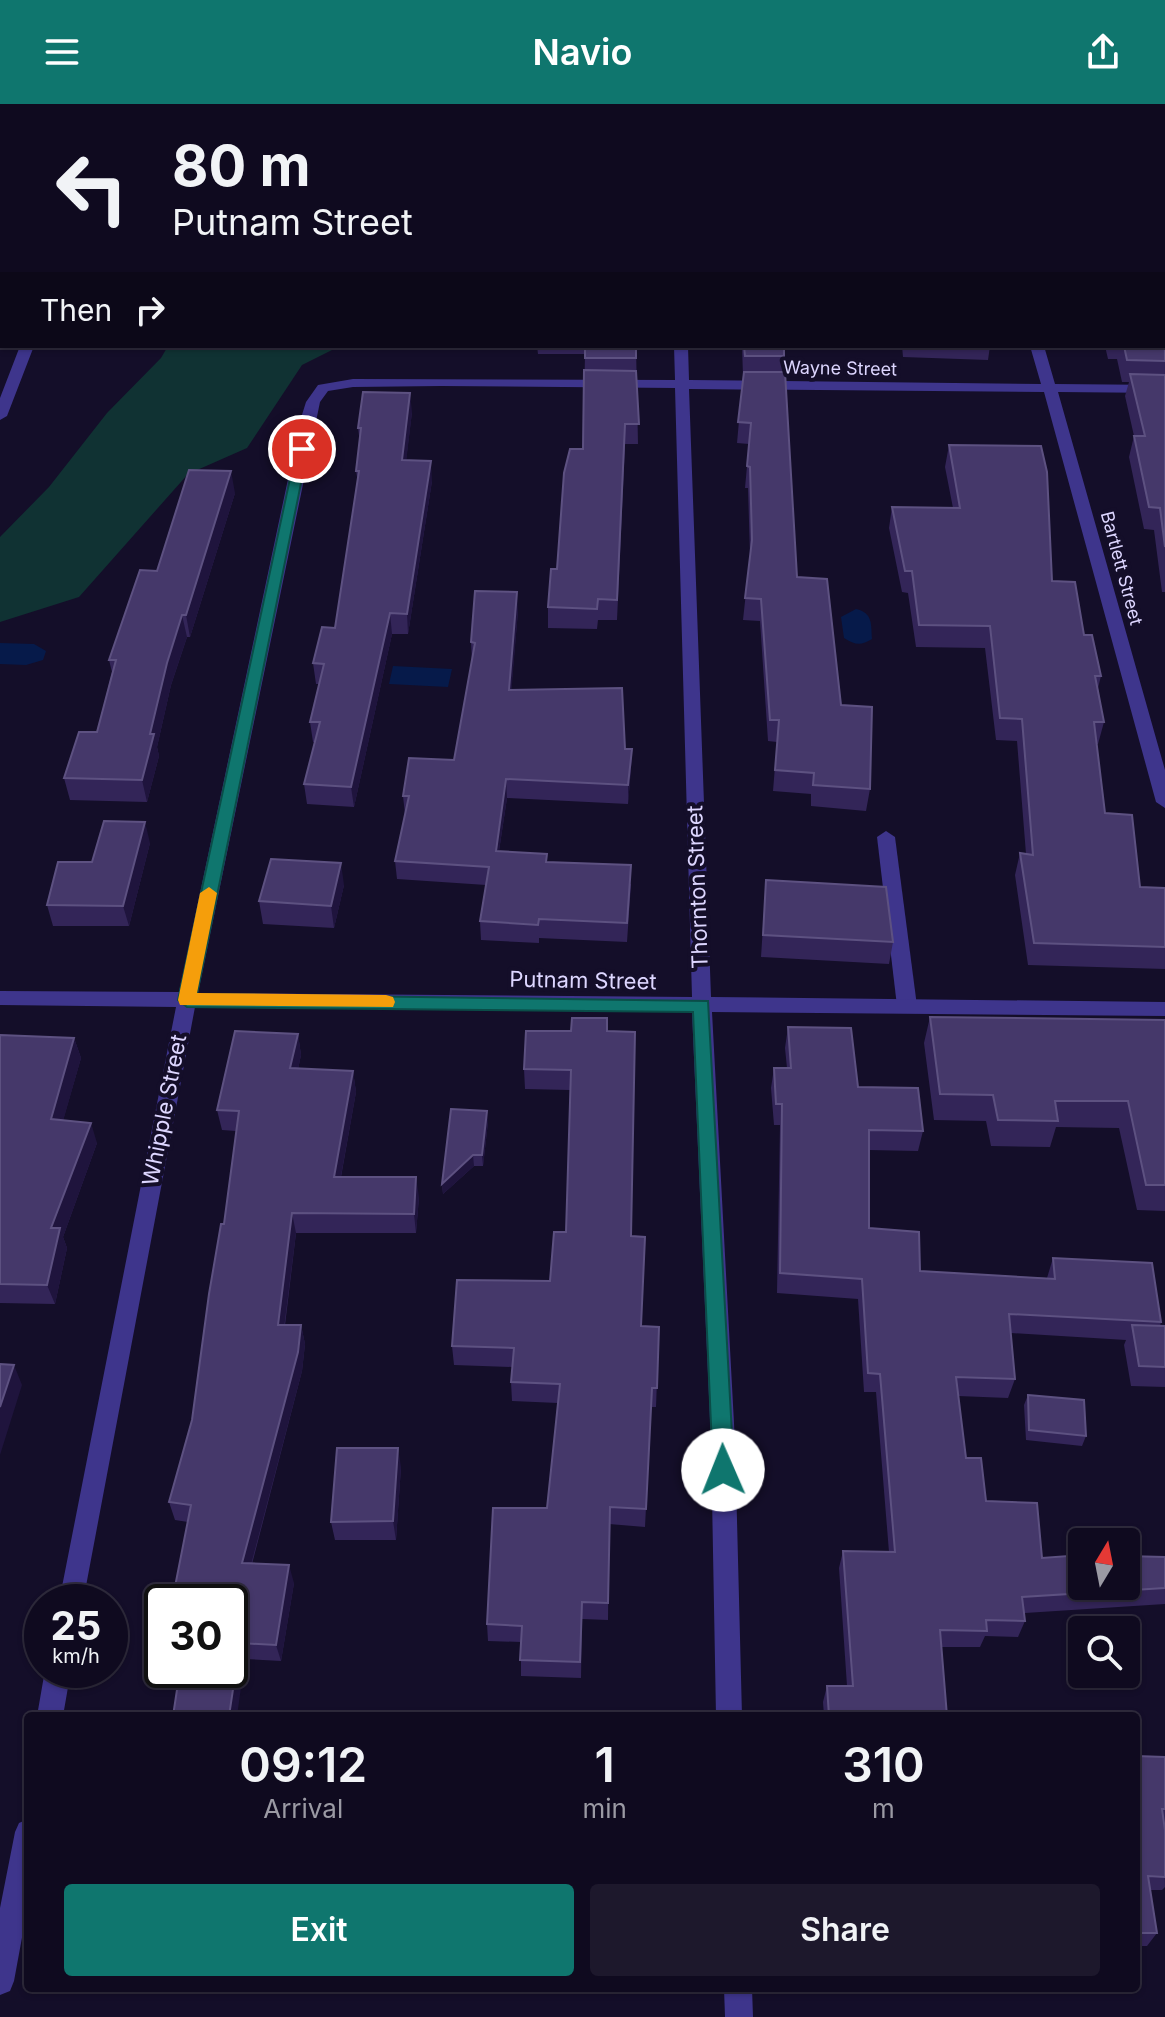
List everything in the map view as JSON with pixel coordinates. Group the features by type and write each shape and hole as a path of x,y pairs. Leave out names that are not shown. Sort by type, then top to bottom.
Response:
{"street":[{"path":"0,416 26,348"},
{"name":"Thornton Street","path":"681,348 702,1006 723,1442 729,1712"},
{"name":"Bartlett Street","path":"1038,348 1084,504 1165,802"},
{"name":"Wayne Street","path":"323,388 388,382 1165,389"},
{"name":"Whipple Street","path":"74,1584 187,1000 308,418 313,402 323,388"},
{"path":"886,837 907,1006"},
{"name":"Putnam Street","path":"0,998 1165,1009"},
{"path":"51,1712 55,1688"},
{"path":"0,1981 24,1853"},
{"path":"738,1992 739,2017"}],"green space":[{"path":"167,348 336,348 302,365 247,448 188,474 79,597 0,622 0,537 49,487 107,413 161,358"}],"water":[{"path":"856,609 866,613 871,624 872,639 861,644 844,638 841,617"},
{"path":"0,643 34,644 46,651 43,660 26,665 0,664"},
{"path":"393,666 452,669 448,687 389,684"}],"building":[{"path":"585,348 636,348 636,358 585,358"},
{"path":"744,348 784,348 784,356 745,356"},
{"path":"1124,348 1165,348 1165,361 1127,360"},
{"path":"584,370 636,371 639,424 625,424 617,600 598,599 597,609 548,607 551,569 557,569 564,473 570,449 583,449"},
{"path":"744,372 785,372 797,577 827,579 841,705 872,707 870,789 813,785 814,773 775,770 779,720 770,720 761,599 745,598 752,540 750,467 747,466 751,423 738,422"},
{"path":"1130,374 1165,375 1165,547 1160,508 1149,507 1134,436 1145,436"},
{"path":"363,392 410,393 402,460 431,461 407,614 390,613 351,787 304,784 320,722 310,722 324,664 313,663 322,627 335,628 359,471 356,471 361,428 358,428"},
{"path":"949,445 1041,446 1047,472 1052,581 1075,582 1084,635 1092,635 1101,676 1095,676 1104,722 1094,722 1105,813 1132,815 1140,887 1165,888 1165,947 1034,943 1020,853 1033,855 1022,719 1000,718 990,626 919,625 912,571 905,571 892,507 960,508"},
{"path":"189,470 231,471 186,615 182,615 167,663 142,780 64,778 79,732 97,732 116,660 109,660 140,570 157,571"},
{"path":"475,591 517,592 509,690 622,688 625,749 632,749 628,785 506,779 496,851 547,854 546,862 631,865 627,923 539,919 538,925 480,921 489,867 395,861 409,796 403,796 409,758 454,760 475,643 471,642"},
{"path":"104,821 145,822 123,906 47,905 58,862 92,862"},
{"path":"271,859 341,863 331,906 259,901"},
{"path":"766,880 886,887 893,942 763,935"},
{"path":"930,1017 1165,1020 1165,1185 1146,1185 1128,1101 1055,1101 1058,1121 998,1120 993,1095 940,1094"},
{"path":"572,1018 607,1018 607,1031 635,1032 631,1236 645,1237 641,1326 659,1327 657,1388 652,1388 646,1509 610,1507 608,1603 582,1602 580,1662 520,1660 522,1626 487,1624 493,1508 547,1508 560,1384 511,1382 514,1348 452,1346 457,1280 550,1281 554,1232 566,1232 571,1070 524,1069 526,1031 571,1031"},
{"path":"788,1027 851,1028 858,1087 918,1088 923,1131 869,1130 869,1228 919,1232 920,1271 1055,1279 1053,1258 1152,1263 1161,1322 1009,1314 1015,1379 956,1377 966,1458 981,1458 986,1501 1037,1503 1042,1558 1068,1556 1068,1594 1022,1597 1025,1621 986,1620 987,1631 940,1630 947,1712 829,1712 827,1686 853,1686 843,1551 895,1552 880,1374 868,1373 862,1279 780,1273 782,1104 776,1104 774,1068 791,1068"},
{"path":"235,1031 298,1034 290,1068 353,1071 334,1177 416,1177 414,1214 292,1213 278,1325 301,1325 298,1352 242,1563 289,1565 276,1645 248,1643 248,1584 176,1584 191,1505 169,1502 192,1420 239,1111 217,1110"},
{"path":"0,1035 74,1038 51,1119 91,1123 51,1228 60,1228 47,1285 0,1284"},
{"path":"451,1109 487,1111 482,1155 473,1155 442,1184"},
{"path":"1132,1325 1165,1326 1165,1367 1139,1366"},
{"path":"0,1364 14,1365 0,1407"},
{"path":"1028,1395 1084,1400 1086,1436 1029,1430"},
{"path":"337,1448 398,1448 393,1521 331,1522"},
{"path":"1140,1556 1165,1557 1165,1588 1140,1590"},
{"path":"177,1688 233,1688 230,1712 174,1712"},
{"path":"1140,1756 1165,1757 1165,1809 1162,1809 1165,1877 1148,1876 1157,1933 1140,1933"}],"slow traffic":[{"path":"209,893 187,1000 386,1002"}],"route":[{"path":"302,449 187,1000 702,1006 723,1470"}]}
